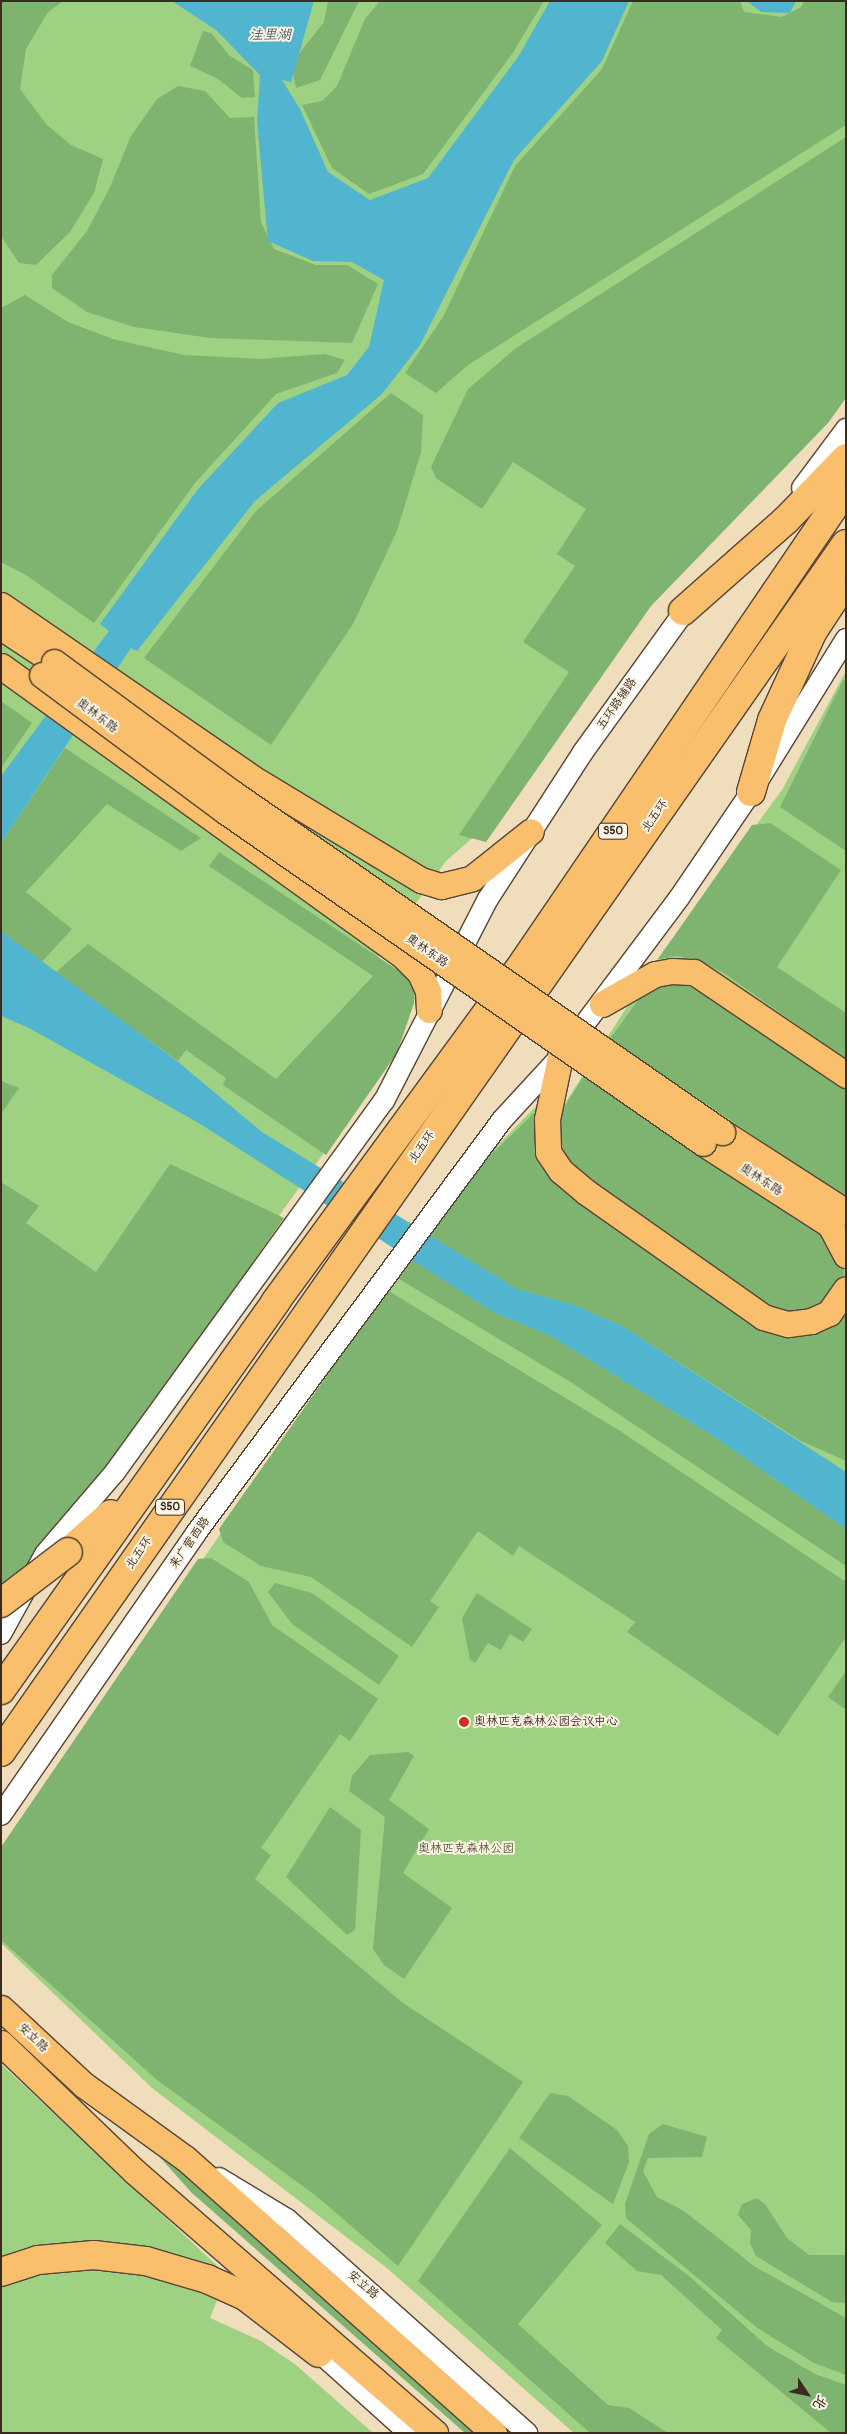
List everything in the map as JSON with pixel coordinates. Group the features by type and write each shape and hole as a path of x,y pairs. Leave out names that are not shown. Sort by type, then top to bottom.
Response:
{"highway":[{"path":"683,611 786,520 846,458"},
{"name":"北五环","path":"1,1690 156,1468 524,962 846,489"},
{"name":"北五环","path":"1,1752 340,1264 846,544"},
{"path":"750,792 772,720 814,631 846,581"},
{"path":"1,1603 68,1552 128,1499 156,1468"},
{"path":"1,2272 38,2260 94,2255 146,2261 207,2279 245,2296 319,2353"}],"main road":[{"path":"1,605 52,670 85,724 357,925 404,957 420,973 428,991 429,1010"},
{"name":"奥林东路","path":"1,627 52,670 258,811 713,1137 830,1225 846,1256"},
{"name":"奥林东路","path":"1,649 52,670"},
{"path":"1,666 52,670 120,685 259,782 409,874 441,886 472,878 531,831"},
{"path":"357,925 378,921 408,885 409,874"},
{"path":"602,1004 655,974 672,971 694,972 846,1075"},
{"path":"560,1058 547,1119 548,1152 561,1172 586,1192 763,1317 788,1324 811,1321 829,1313 844,1296 846,1288"},
{"name":"奥林东路","path":"713,1137 846,1212"},
{"name":"安立路","path":"1,2008 84,2085 185,2158 494,2433"},
{"name":"安立路","path":"1,2043 134,2171 435,2433"}],"street":[{"name":"五环路辅路","path":"1,1634 45,1554 115,1472 384,1101 429,1010 488,899 531,831 683,611 806,484 846,430"},
{"name":"来广营西路","path":"1,1815 196,1533 389,1277 502,1120 560,1058 602,1004 750,792 846,639"},
{"name":"安立路","path":"185,2158 288,2219 526,2433"},
{"name":"安立路","path":"134,2171 187,2230 408,2433"}],"green space":[{"path":"1,1 846,1 846,390 649,603 500,814 446,861 378,957 393,1056 1,1606"},
{"path":"1,1 63,1 48,12 26,49 20,89 46,124 71,145 103,159 94,193 70,232 36,265 19,263 1,236"},
{"path":"328,1 359,1 320,80 296,88 291,64 324,22"},
{"path":"380,1 544,1 512,54 423,174 369,194 332,168 302,105 322,101 337,86 365,19"},
{"path":"633,1 740,1 744,12 782,17 801,7 804,1 846,1 846,125 468,365 436,393 405,373 443,317 515,166 602,69"},
{"path":"203,31 211,33 230,56 253,70 255,97 242,98 218,79 190,66"},
{"path":"178,86 205,91 230,118 254,117 261,222 274,249 316,265 347,265 378,284 352,343 210,338 134,327 87,312 52,288 52,275 87,231 110,187 131,136 157,99"},
{"path":"846,137 846,398 828,423 651,606 486,842 459,835 569,672 523,642 575,566 557,554 586,509 513,462 482,509 436,478 431,467 468,389 516,348"},
{"path":"25,295 68,322 113,339 184,355 259,359 325,354 345,360 337,373 276,394 195,483 94,623 26,575 1,562 1,308"},
{"path":"391,393 423,415 421,452 397,531 353,624 271,745 144,658 256,511"},
{"name":"奥林匹克森林公园","path":"846,671 846,2433 574,2433 388,2269 152,2088 1,1943 1,1852 466,1178 535,1107 558,1114 661,954 782,790"},
{"path":"843,680 846,680 846,851 780,807"},
{"path":"1,701 32,723 1,768"},
{"path":"65,748 201,838 181,851 107,804 26,892 72,929 41,963 1,931 1,843"},
{"path":"770,823 841,870 777,967 846,1013 846,1059 725,974 705,963 678,956 658,959 752,825"},
{"path":"219,852 416,982 414,1003 397,1053 326,1155 223,1085 226,1078 186,1050 178,1061 55,973 88,944 276,1079 373,976 209,866"},
{"path":"683,974 846,1079 846,1198 610,1039 648,986"},
{"path":"587,1071 829,1232 840,1252 844,1271 842,1288 832,1303 791,1315 773,1308 574,1167 560,1149 557,1132 561,1112"},
{"path":"1,1081 19,1088 1,1114"},
{"path":"534,1113 541,1114 542,1152 760,1321 821,1329 846,1312 846,1461 799,1440 624,1327 575,1305 517,1289 427,1234 467,1178"},
{"path":"170,1164 284,1218 109,1468 27,1573 1,1592 1,1182 39,1206 26,1223 96,1272"},
{"path":"413,1259 493,1312 551,1336 713,1436 846,1529 846,1566 572,1383 399,1279"},
{"path":"387,1290 620,1431 846,1582 846,1637 778,1736 627,1632 635,1622 519,1546 513,1556 478,1531 430,1601 439,1607 412,1647 311,1577 261,1566 223,1542 219,1529"},
{"path":"211,1558 249,1582 272,1625 378,1699 350,1741 340,1734 261,1848 271,1855 255,1879 403,2003 523,2082 398,2266 315,2195 157,2080 1,1940 1,1847 198,1559"},
{"path":"275,1583 312,1593 399,1656 379,1685 292,1624 268,1592"},
{"path":"477,1593 532,1629 523,1642 510,1634 501,1650 488,1643 475,1663 470,1660 462,1618"},
{"path":"846,1671 846,1710 828,1697"},
{"path":"408,1752 414,1756 389,1800 429,1829 403,1873 452,1908 404,1979 384,1965 373,1949 385,1817 349,1791 352,1776 370,1755"},
{"path":"330,1807 361,1830 355,1930 347,1935 286,1877"},
{"path":"1,2064 227,2275 210,2318 261,2341 296,2365 373,2433 1,2433"},
{"path":"550,2093 568,2096 617,2130 628,2146 629,2162 613,2204 519,2138"},
{"path":"130,2124 498,2433 465,2433 192,2193"},
{"path":"663,2124 707,2137 702,2157 648,2158 643,2171 657,2197 684,2211 754,2266 846,2318 846,2375 814,2363 756,2327 626,2218 625,2204 649,2134"},
{"path":"510,2148 602,2225 518,2324 608,2405 629,2408 668,2433 590,2433 418,2281"},
{"path":"757,2198 765,2204 787,2238 809,2255 846,2255 846,2303 832,2302 756,2256 750,2243 751,2230 738,2215 742,2204"},
{"path":"620,2224 689,2276 767,2346 815,2374 846,2385 846,2433 831,2433 716,2338 722,2330 661,2275 637,2271 605,2243"}],"water":[{"name":"洼里湖","path":"172,1 314,1 291,82 282,80 300,109 328,172 370,200 428,178 518,57 550,1 629,1 602,61 514,160 420,345 382,394 255,501 137,651 131,648 1,843 1,776 109,631 100,624 198,489 278,403 347,375 369,347 384,280 352,262 313,261 268,241 257,121 260,75 216,30"},
{"path":"747,1 796,1 790,13 761,12"},
{"path":"1,931 177,1061 262,1132 517,1289 575,1305 624,1327 846,1472 846,1529 713,1436 551,1336 493,1312 197,1122 29,1028 1,1016"}],"place":[{"name":"奥林匹克森林公园会议中心","path":"464,1722"}]}
